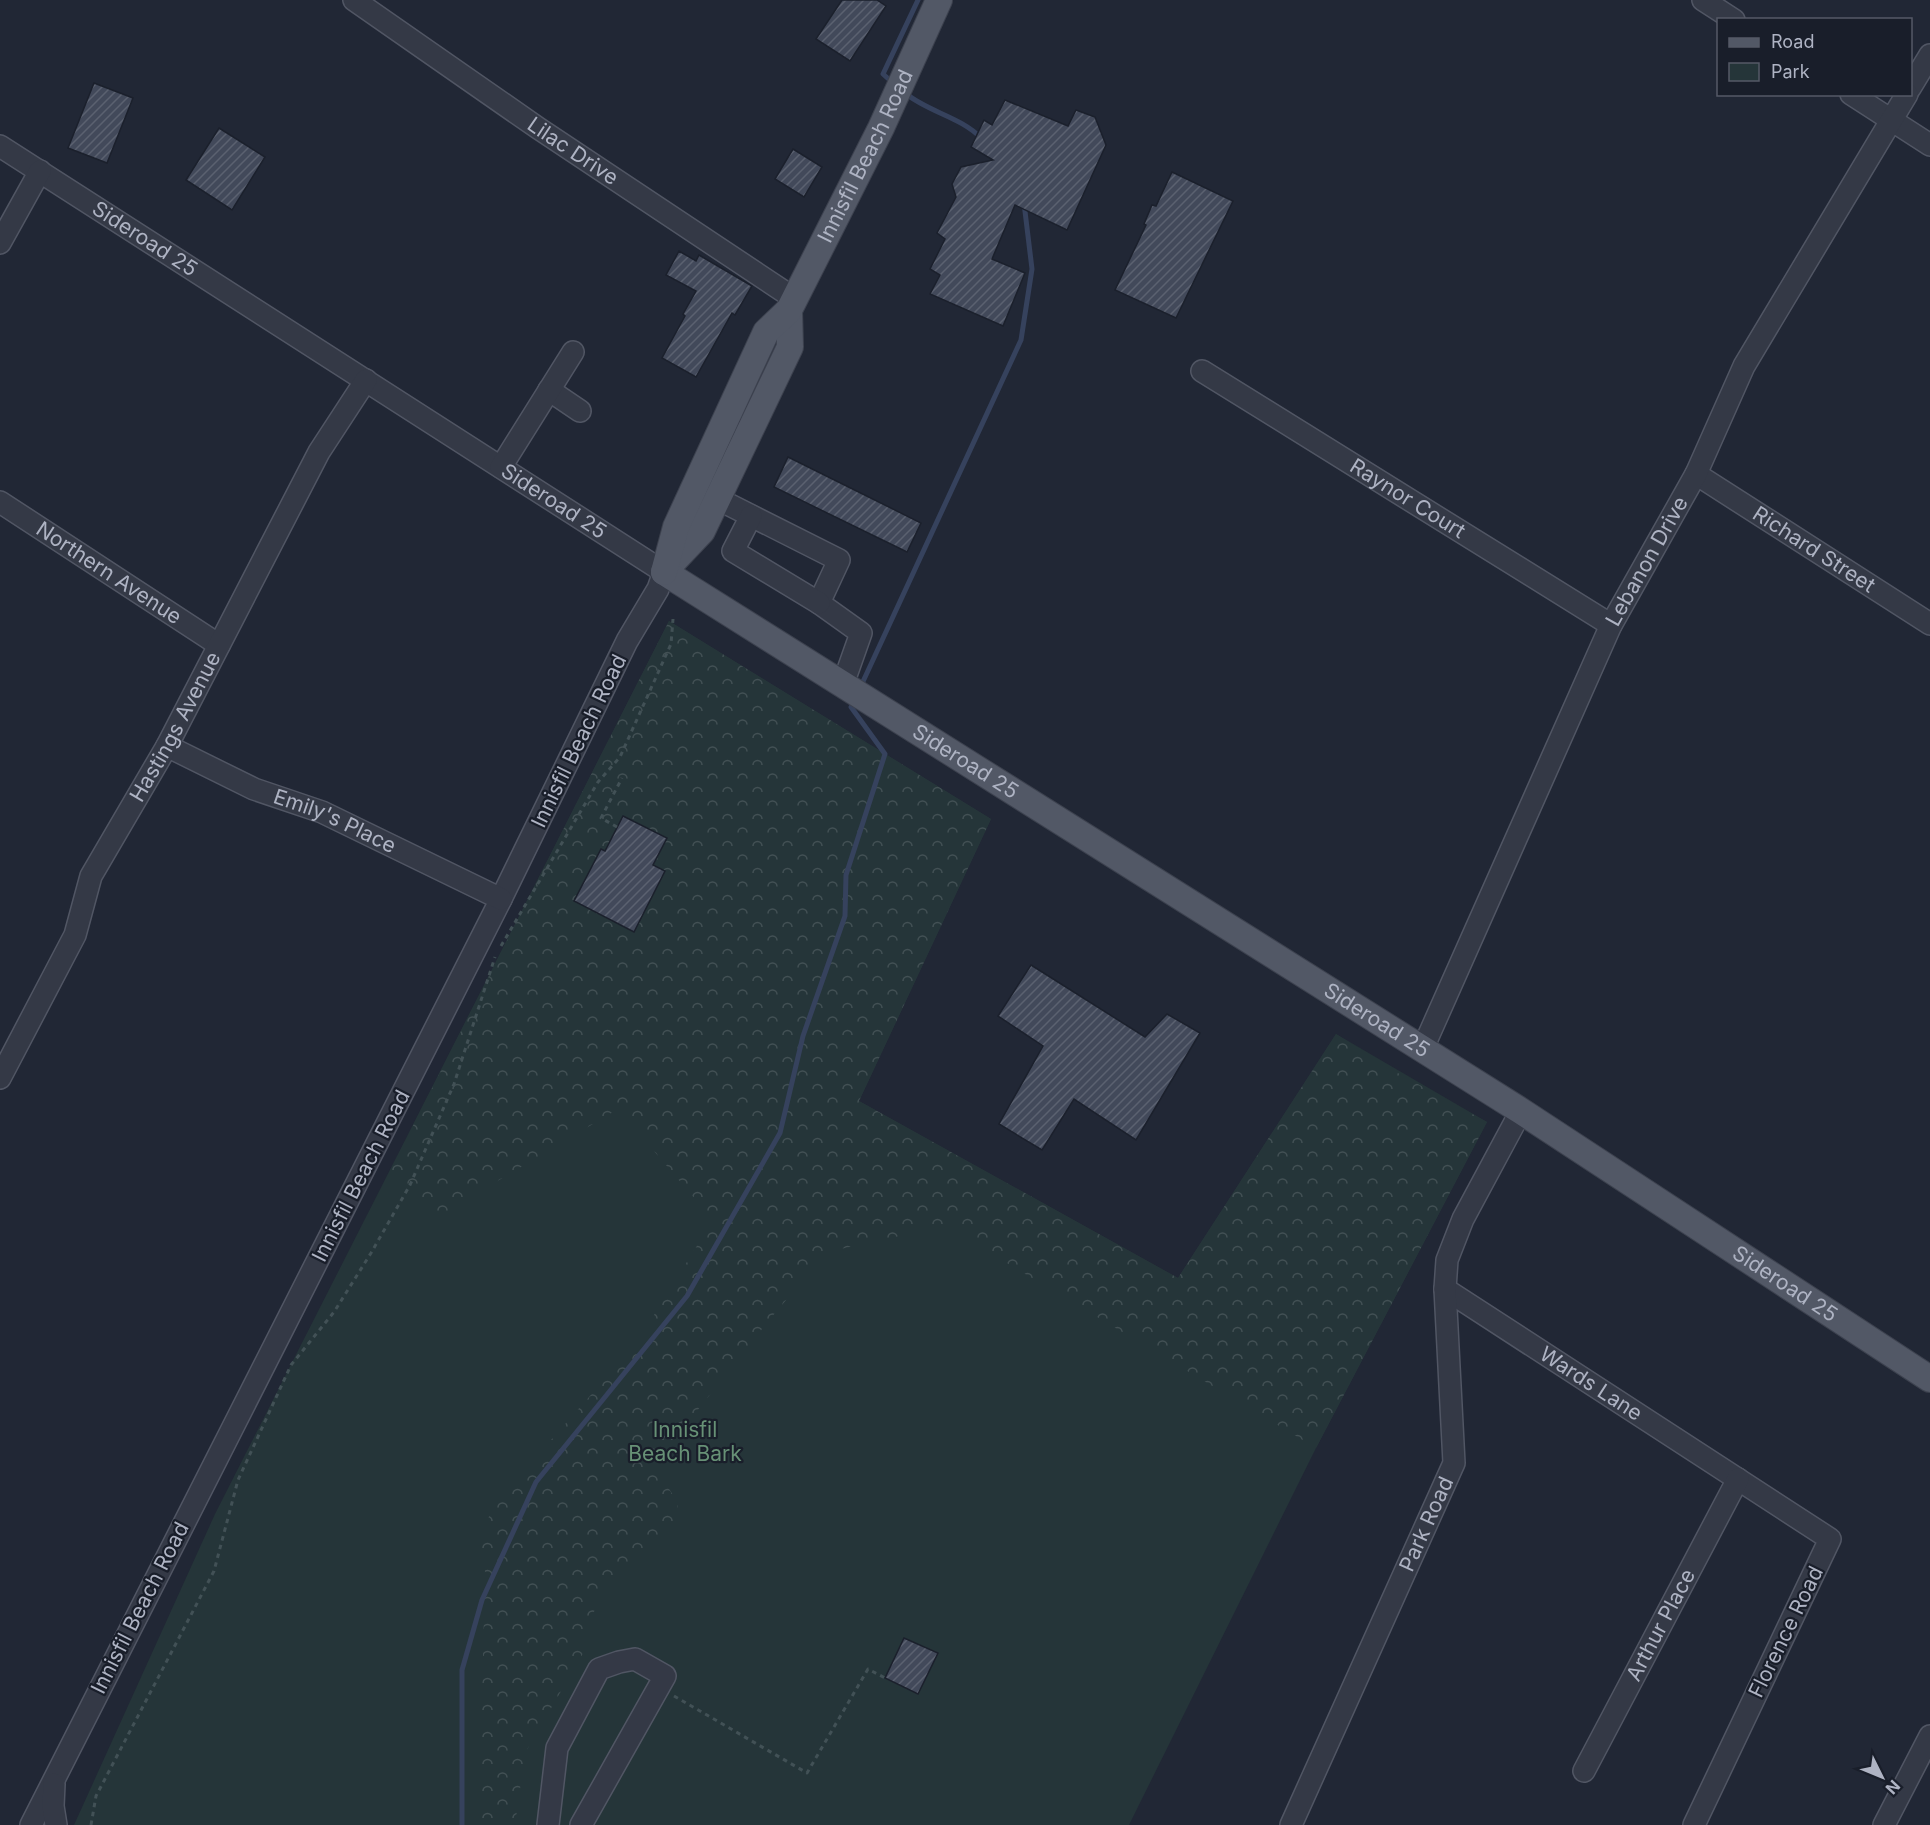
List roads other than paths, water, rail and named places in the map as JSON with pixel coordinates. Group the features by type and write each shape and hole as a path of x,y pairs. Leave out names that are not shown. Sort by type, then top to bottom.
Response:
{"main road":[{"name":"Innisfil Beach Road","path":"664,572 676,527 766,332 792,304 881,128 939,0"},
{"name":"Innisfil Beach Road","path":"664,572 702,531 718,499 790,347 792,304"},
{"name":"Sideroad 25","path":"664,572 1423,1048 1930,1379"}],"street":[{"path":"1703,0 1731,18"},
{"name":"Lilac Drive","path":"362,3 792,304"},
{"path":"1912,86 1930,55"},
{"path":"1854,96 1930,145"},
{"name":"Lebanon Drive","path":"1423,1048 1611,625 1696,474 1744,366 1905,96"},
{"name":"Sideroad 25","path":"0,146 664,572"},
{"path":"0,243 40,171"},
{"path":"501,467 573,352"},
{"name":"Raynor Court","path":"1202,371 1611,625"},
{"name":"Hastings Avenue","path":"0,1078 75,935 91,876 167,746 319,452 366,380"},
{"path":"549,390 580,411"},
{"name":"Richard Street","path":"1696,474 1930,624"},
{"path":"718,499 839,560 819,603"},
{"name":"Northern Avenue","path":"0,502 219,645"},
{"path":"750,516 733,552 819,603 861,633 843,684"},
{"name":"Innisfil Beach Road","path":"31,1825 501,899 627,641 658,589 664,572"},
{"name":"Emily's Place","path":"167,746 254,789 322,812 501,899"},
{"name":"Park Road","path":"1291,1825 1454,1463 1445,1289 1447,1260 1463,1220 1521,1111"},
{"name":"Wards Lane","path":"1445,1289 1738,1479"},
{"name":"Arthur Place","path":"1584,1771 1738,1479"},
{"name":"Florence Road","path":"1694,1825 1830,1539 1738,1479"},
{"path":"548,1825 557,1748 599,1669 635,1659 665,1676 581,1825"},
{"path":"1884,1825 1930,1736"},
{"name":"Innisfil Beach Road","path":"54,1777 53,1806 56,1825"}],"waterway":[{"path":"893,83 883,74 918,0"},
{"path":"905,93 914,100 964,125 981,138"},
{"path":"860,688 1021,340 1032,269 1024,203"},
{"path":"462,1825 462,1670 482,1600 536,1482 687,1296 780,1133 803,1036 845,916 846,875 885,754 851,707 855,699"}],"park label":[{"name":"Innisfil Beach Bark","path":"685,1442"}]}
